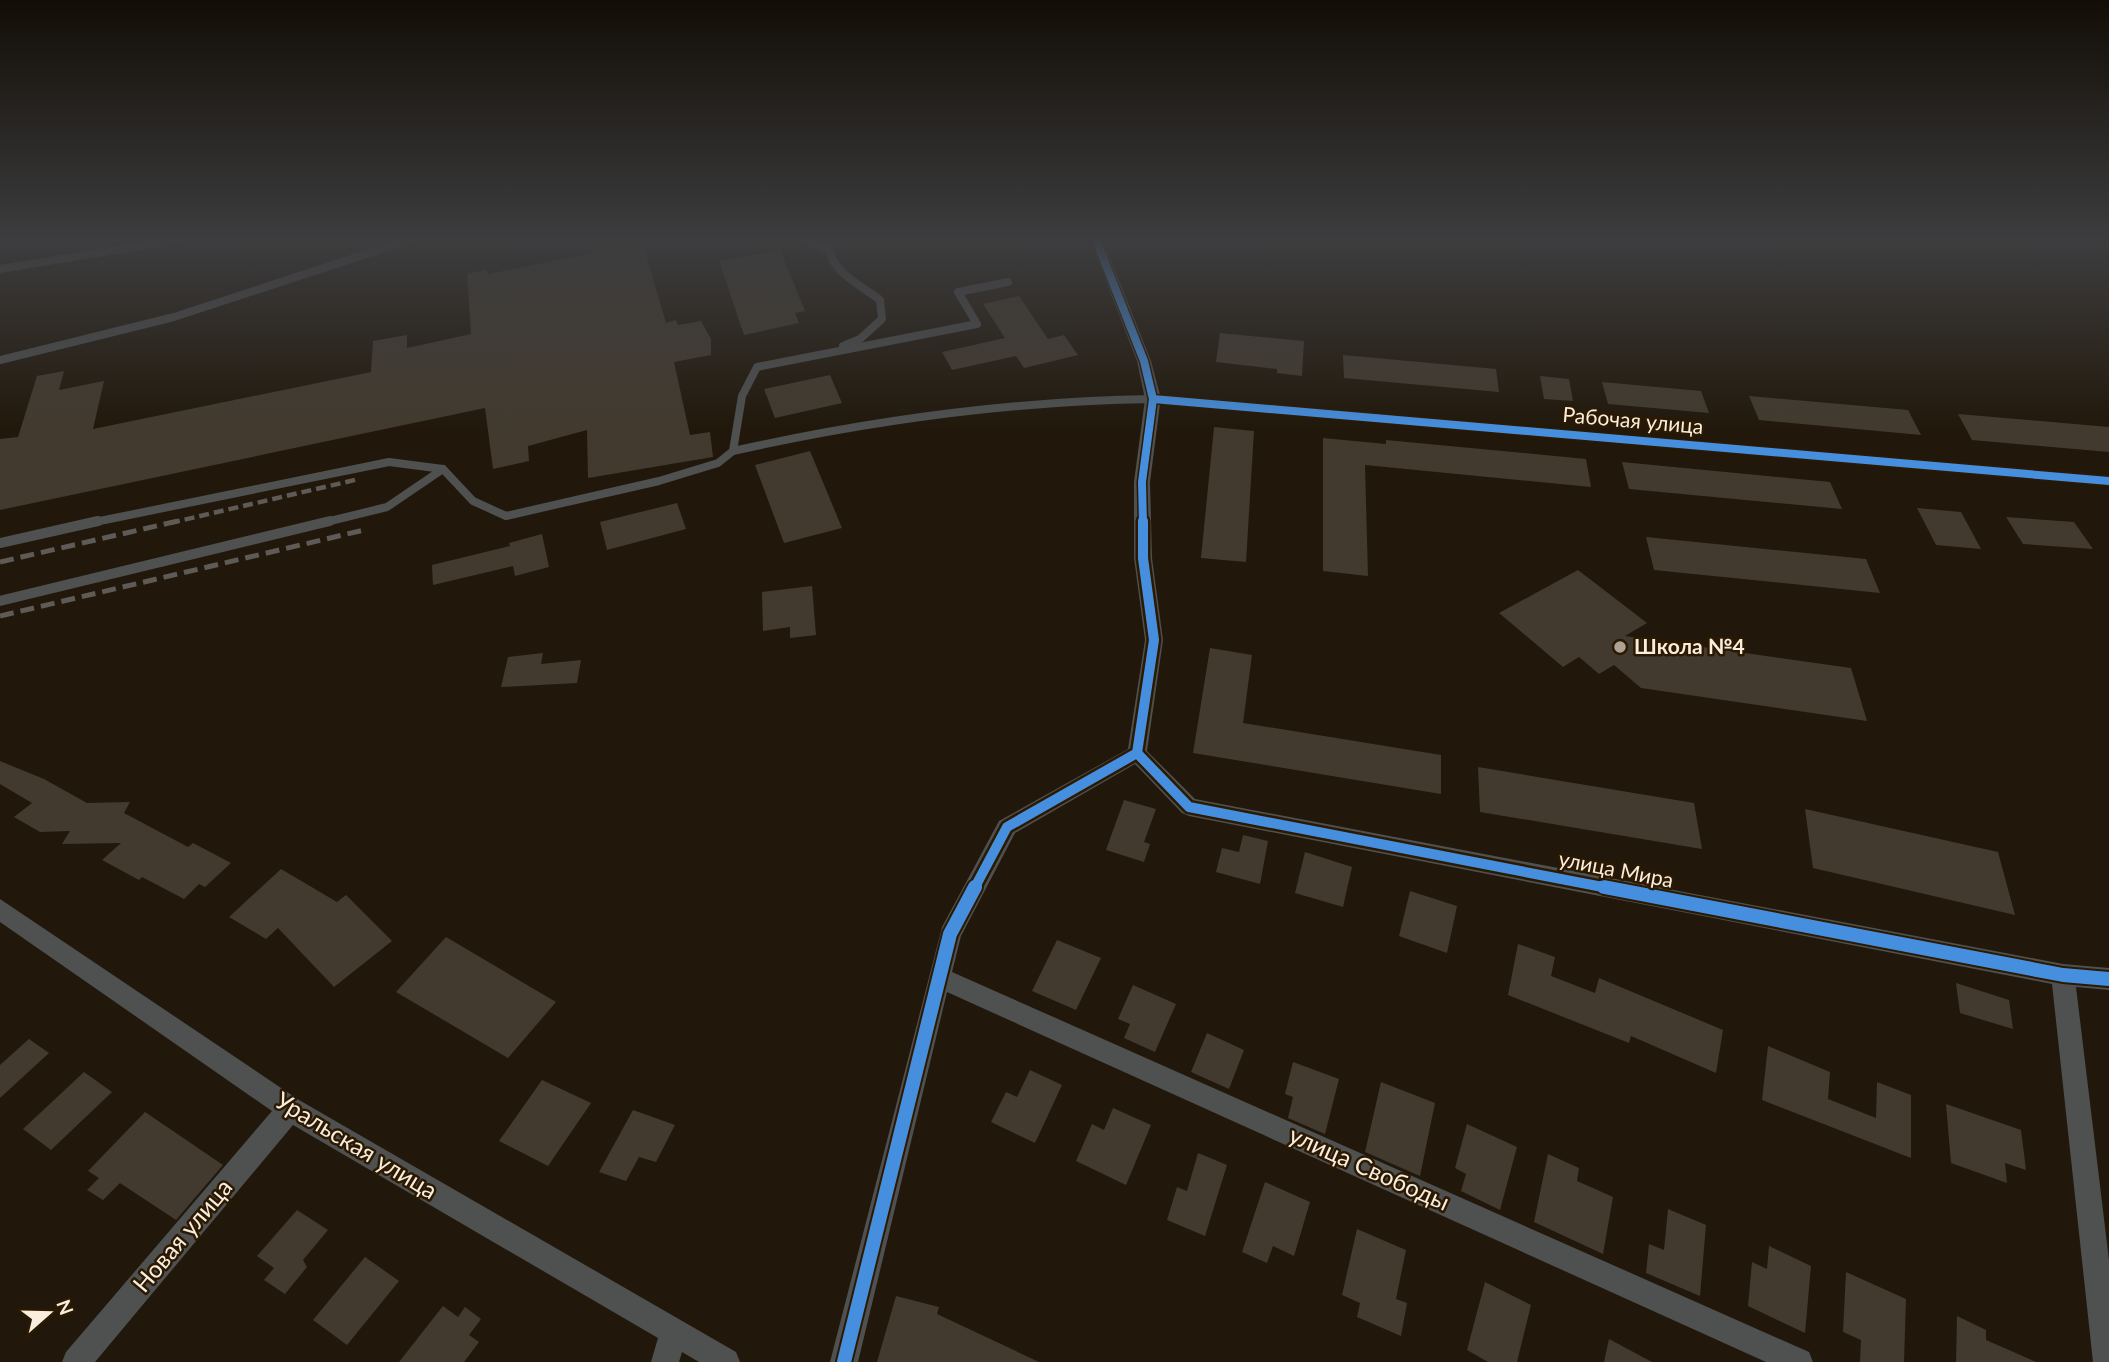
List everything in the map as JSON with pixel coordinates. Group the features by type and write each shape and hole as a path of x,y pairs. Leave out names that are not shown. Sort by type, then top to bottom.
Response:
{"street":[{"path":"844,1362 950,934 1007,827 1138,754 1154,640 1143,558 1142,482 1153,399 1144,362 1121,304"},
{"name":"Рабочая улица","path":"1153,399 2109,481"},
{"name":"улица Мира","path":"1138,754 1189,807 2063,975 2109,979"},
{"name":"Уральская улица","path":"0,909 290,1109 726,1362"},
{"path":"2063,975 2107,1362"},
{"name":"улица Свободы","path":"939,977 1799,1362"},
{"name":"Новая улица","path":"76,1362 290,1109"},
{"path":"665,1362 674,1332"}],"lane":[{"path":"0,360 174,317 215,304"},
{"path":"824,354 860,338 882,319 880,304"},
{"path":"733,451 740,394 745,380 757,367 977,324 965,304"},
{"path":"0,366 17,356"},
{"path":"0,543 195,499 389,462 443,469 472,501 506,516 659,481 718,463 733,451 797,436 931,416 1081,399 1153,399"},
{"path":"0,601 387,507 443,469"}],"building":[{"path":"469,304 660,304 666,323 676,320 678,325 701,321 711,339 711,355 674,362 690,435 710,432 713,457 588,478 587,430 528,446 529,461 493,469 485,408 0,510 0,439 18,437 37,376 64,371 59,390 104,381 93,429 371,372 373,341 407,335 407,348 471,334"},
{"path":"733,304 802,304 805,311 795,313 799,323 744,335"},
{"path":"983,304 1024,304 1048,339 1064,335 1078,355 1024,368 1016,356 952,370 942,352 1005,338"},
{"path":"1220,333 1304,341 1302,376 1277,373 1277,369 1216,362"},
{"path":"1343,355 1496,369 1499,392 1344,378"},
{"path":"830,375 842,403 775,418 764,389"},
{"path":"1540,376 1569,379 1573,401 1544,399"},
{"path":"1602,382 1701,391 1709,413 1608,404"},
{"path":"1749,396 1908,410 1921,435 1759,420"},
{"path":"1958,414 2109,427 2109,452 1972,440"},
{"path":"1214,427 1254,431 1246,562 1201,558"},
{"path":"1323,438 1386,444 1386,440 1586,459 1591,487 1365,465 1368,576 1323,571"},
{"path":"810,451 842,528 784,543 755,465"},
{"path":"1622,462 1830,482 1842,509 1629,489"},
{"path":"677,503 686,529 607,550 600,522"},
{"path":"1917,508 1961,512 1981,549 1936,545"},
{"path":"2006,517 2074,522 2093,549 2023,544"},
{"path":"542,534 549,567 515,576 513,566 433,585 432,565 510,546 509,543"},
{"path":"1646,537 1866,559 1880,593 1654,570"},
{"name":"Школа №4","path":"1578,570 1647,623 1625,636 1851,668 1867,721 1641,688 1614,665 1599,674 1579,657 1563,667 1499,613"},
{"path":"812,586 816,635 790,638 790,627 763,631 762,592"},
{"path":"1210,648 1252,655 1243,723 1441,755 1441,794 1193,753"},
{"path":"543,653 541,664 581,660 577,683 501,687 508,657"},
{"path":"0,761 44,779 87,803 130,802 124,813 188,847 193,843 231,863 205,887 199,884 184,899 142,877 139,880 102,860 121,843 62,844 70,831 40,832 14,817 32,803 0,784"},
{"path":"1478,767 1694,803 1702,849 1480,812"},
{"path":"1124,800 1156,809 1144,842 1150,844 1144,862 1106,850"},
{"path":"1805,809 1998,852 2015,915 1813,868"},
{"path":"1243,835 1268,841 1260,884 1216,872 1222,848 1239,852"},
{"path":"1305,852 1352,867 1343,907 1295,893"},
{"path":"281,869 337,902 346,895 392,941 334,987 278,928 266,939 229,917"},
{"path":"1410,891 1457,906 1447,953 1399,936"},
{"path":"446,937 556,1002 508,1058 396,992"},
{"path":"1057,940 1101,958 1076,1010 1032,991"},
{"path":"1518,944 1555,957 1551,976 1595,993 1599,978 1723,1030 1716,1073 1631,1036 1629,1043 1508,995"},
{"path":"1956,983 2009,1000 2013,1029 1960,1013"},
{"path":"1133,985 1176,1004 1155,1052 1124,1038 1130,1024 1118,1019"},
{"path":"1207,1033 1244,1050 1229,1089 1191,1072"},
{"path":"29,1039 49,1053 0,1098 0,1065"},
{"path":"1768,1046 1830,1072 1828,1099 1876,1118 1877,1082 1911,1095 1911,1158 1762,1100"},
{"path":"1293,1062 1339,1079 1325,1134 1288,1118 1293,1097 1285,1094"},
{"path":"1030,1070 1062,1085 1035,1143 991,1122 1006,1092 1017,1097"},
{"path":"84,1072 112,1092 51,1150 23,1129"},
{"path":"542,1080 591,1103 548,1166 499,1141"},
{"path":"1381,1082 1435,1103 1420,1176 1365,1152"},
{"path":"1946,1104 2021,1130 2026,1170 2005,1163 2007,1183 1951,1163"},
{"path":"1113,1108 1151,1125 1126,1185 1076,1161 1092,1124 1104,1130"},
{"path":"633,1110 675,1125 656,1162 639,1157 626,1181 599,1172"},
{"path":"145,1112 223,1165 176,1220 120,1183 103,1200 87,1190 99,1178 88,1171"},
{"path":"1467,1124 1517,1147 1500,1210 1461,1191 1466,1174 1455,1168"},
{"path":"1198,1153 1227,1165 1205,1236 1167,1220 1177,1187 1187,1191"},
{"path":"1548,1154 1579,1168 1577,1181 1613,1197 1603,1254 1534,1222"},
{"path":"1265,1182 1310,1202 1294,1256 1273,1246 1267,1263 1242,1252"},
{"path":"1668,1209 1706,1225 1700,1296 1646,1273 1649,1244 1664,1250"},
{"path":"297,1210 328,1230 303,1260 307,1267 285,1294 264,1280 274,1268 257,1256"},
{"path":"1357,1229 1406,1250 1396,1299 1407,1303 1401,1336 1357,1317 1360,1303 1342,1295"},
{"path":"1769,1246 1811,1266 1805,1333 1748,1306 1752,1262 1767,1269"},
{"path":"365,1257 399,1281 347,1345 313,1320"},
{"path":"1846,1272 1906,1299 1904,1362 1860,1362 1861,1340 1843,1332"},
{"path":"1485,1282 1531,1305 1517,1362 1488,1362 1467,1350"},
{"path":"896,1296 939,1307 937,1314 1039,1362 877,1362"},
{"path":"443,1306 458,1317 465,1307 481,1319 469,1335 479,1342 464,1362 399,1362"},
{"path":"1957,1316 1986,1330 1986,1340 2036,1362 1956,1362"},
{"path":"1609,1339 1652,1362 1604,1362"}],"railway":[{"path":"170,523 359,479"},
{"path":"0,562 178,521"},
{"path":"0,616 364,530"}],"cycle path":[{"path":"844,1362 950,934 1007,827 1137,753 1154,640 1143,558 1142,482 1153,399 1144,361 1121,304"},
{"path":"1153,399 2109,481"},
{"path":"1137,753 1189,807 2063,975 2109,979"}],"place":[{"name":"Школа №4","path":"1620,647"}]}
